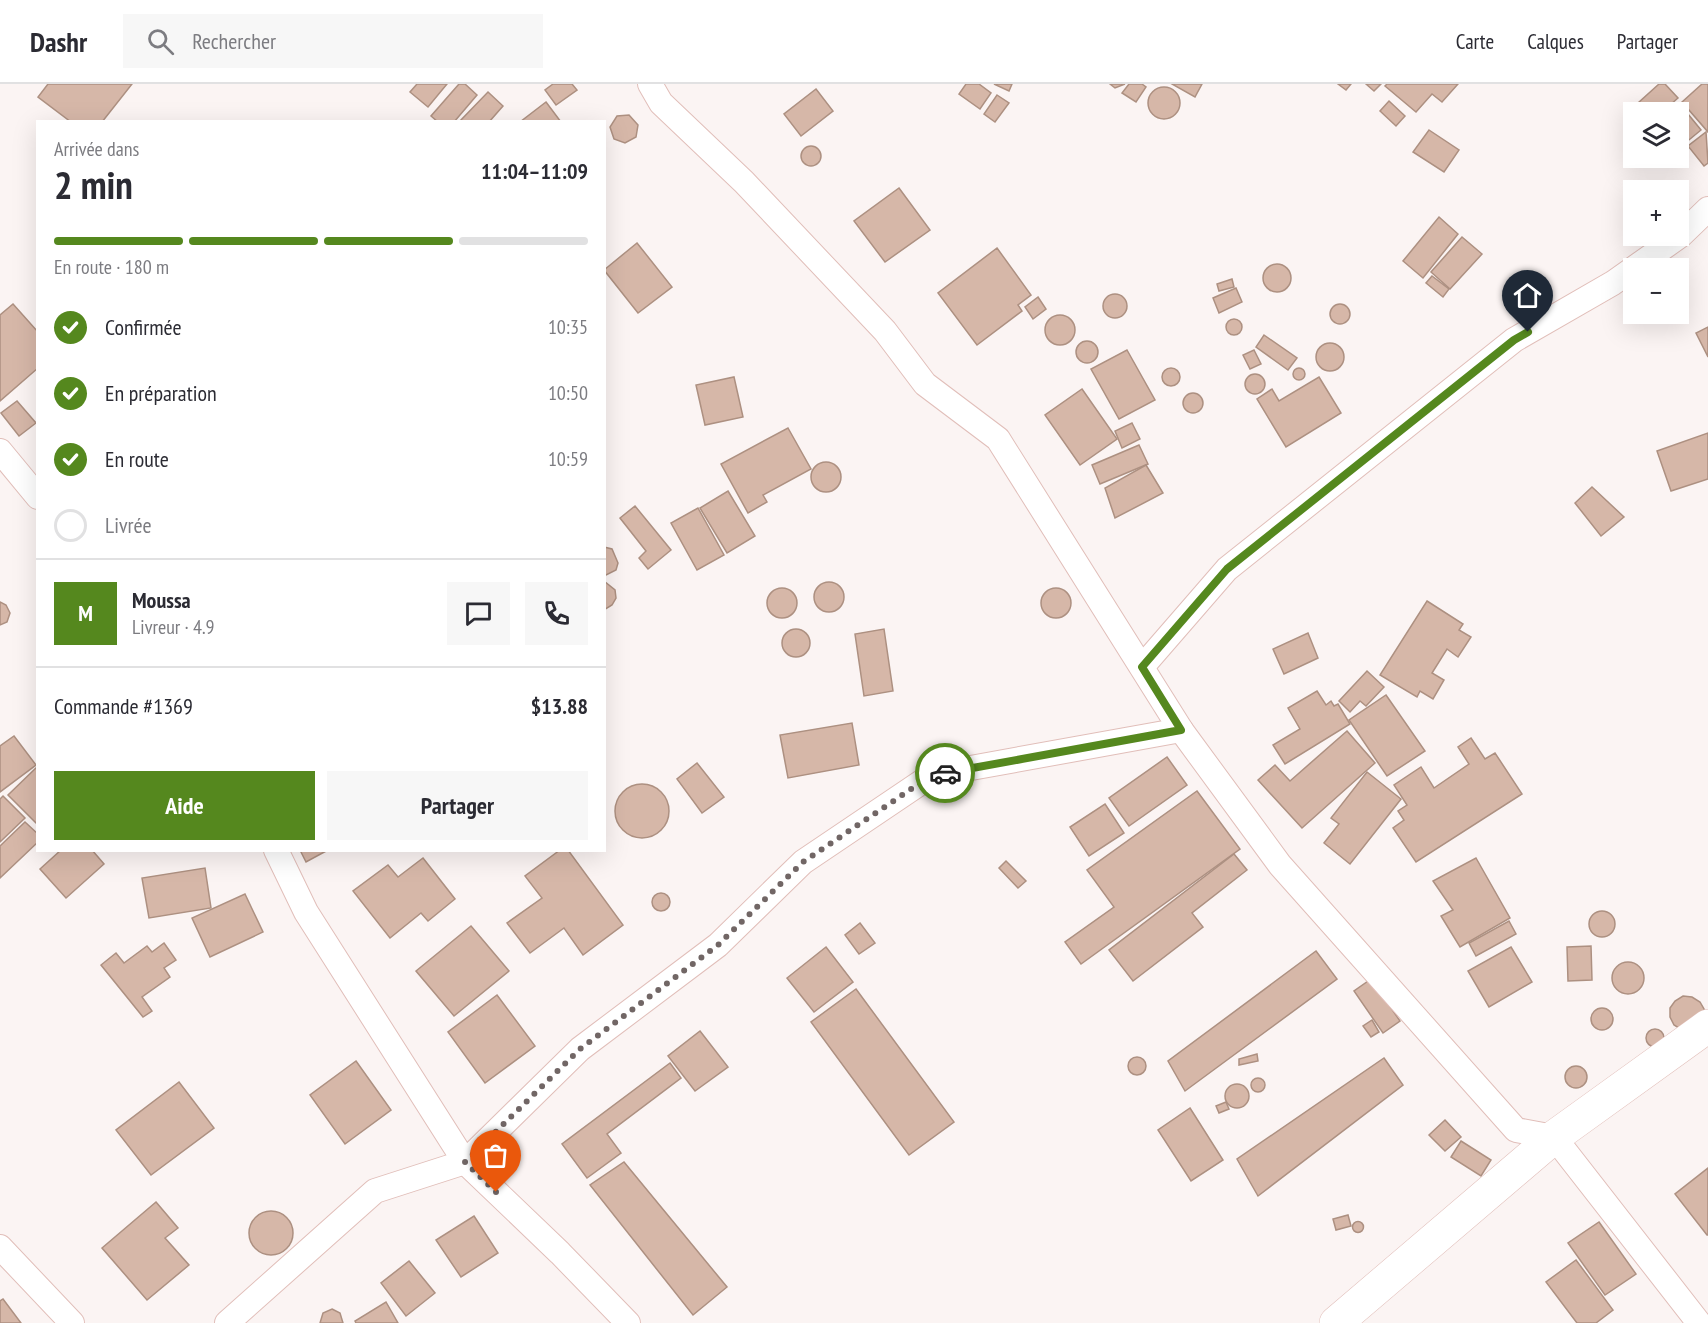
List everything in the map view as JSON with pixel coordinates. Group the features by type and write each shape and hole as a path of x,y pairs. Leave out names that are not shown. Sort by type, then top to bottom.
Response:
{"main road":[{"path":"1336,1323 1554,1137 1708,1026"}],"street":[{"path":"650,84 661,104 744,182 885,331 925,384 998,439 1181,730 1280,865 1516,1130 1554,1137 1699,1323"},
{"path":"1142,667 1227,569 1514,340 1613,283 1681,235 1708,209"},
{"path":"0,451 36,495"},
{"path":"227,1323 375,1191 465,1162 580,1049 718,945 803,862 932,775 1181,730"},
{"path":"277,852 306,912 465,1162 560,1253 628,1323"},
{"path":"0,1247 72,1323"}],"building":[{"path":"48,84 132,84 104,120 68,120 38,97"},
{"path":"417,84 447,84 428,107 410,92"},
{"path":"459,84 465,84 477,95 456,120 436,120 431,116"},
{"path":"553,84 572,84 577,90 556,105 545,90"},
{"path":"966,84 979,84 991,93 980,109 959,94"},
{"path":"994,84 1012,84 1009,91"},
{"path":"1110,84 1125,84 1115,88"},
{"path":"1129,84 1142,84 1146,87 1136,102 1122,93"},
{"path":"1172,84 1202,84 1195,97"},
{"path":"1338,84 1351,84 1346,90"},
{"path":"1366,84 1381,84 1374,91"},
{"path":"1387,84 1458,84 1442,102 1432,94 1416,112 1385,86"},
{"path":"1659,84 1665,84 1678,98 1673,102 1639,102"},
{"path":"1702,84 1708,84 1708,132 1689,110 1689,102 1682,102"},
{"path":"1164,87 1175,92 1180,103 1175,114 1164,119 1153,114 1148,103 1153,92"},
{"path":"816,89 833,111 801,136 784,114"},
{"path":"488,92 503,106 491,120 461,120"},
{"path":"997,95 1009,103 995,122 984,114"},
{"path":"1389,101 1405,116 1396,126 1380,111"},
{"path":"546,102 560,120 523,120"},
{"path":"629,115 638,125 636,137 625,143 614,139 610,127 617,116"},
{"path":"1689,115 1701,130 1689,140"},
{"path":"1429,130 1459,150 1444,172 1413,152"},
{"path":"1706,132 1708,163 1704,166 1689,145"},
{"path":"811,146 818,149 821,156 818,163 811,166 804,163 801,156 804,149"},
{"path":"899,188 930,230 885,262 854,221"},
{"path":"1439,217 1458,234 1423,278 1403,261"},
{"path":"1462,237 1482,254 1450,289 1431,272"},
{"path":"637,243 672,287 638,313 606,273 606,268"},
{"path":"997,248 1031,295 1018,305 1022,311 977,345 938,293"},
{"path":"1277,264 1287,268 1291,278 1287,288 1277,292 1267,288 1263,278 1267,268"},
{"path":"1432,276 1449,289 1443,297 1426,283"},
{"path":"1232,279 1234,287 1219,291 1217,284"},
{"path":"1236,288 1242,302 1219,313 1213,298"},
{"path":"1115,294 1124,297 1127,306 1124,315 1115,318 1106,315 1103,306 1106,297"},
{"path":"1038,297 1046,309 1033,319 1025,307"},
{"path":"13,304 36,330 36,370 0,401 0,315"},
{"path":"1340,304 1347,307 1350,314 1347,321 1340,324 1333,321 1330,314 1333,307"},
{"path":"1060,315 1066,316 1074,324 1074,336 1066,344 1060,345 1054,344 1046,336 1045,330 1046,324 1054,316"},
{"path":"1234,319 1240,321 1242,327 1240,333 1234,335 1228,333 1226,327 1228,321"},
{"path":"1708,327 1708,357 1696,333"},
{"path":"1264,335 1297,358 1288,370 1256,347"},
{"path":"1083,341 1091,341 1098,348 1098,356 1091,363 1083,363 1076,356 1076,348"},
{"path":"1330,343 1340,347 1344,357 1340,367 1330,371 1320,367 1316,357 1320,347"},
{"path":"1127,350 1155,400 1119,419 1091,369"},
{"path":"1254,350 1261,364 1250,369 1243,355"},
{"path":"1167,368 1175,368 1180,373 1178,384 1167,386 1162,381 1162,373"},
{"path":"1299,368 1305,374 1299,380 1293,374"},
{"path":"1255,374 1262,377 1265,384 1262,391 1255,394 1248,391 1245,384 1248,377"},
{"path":"734,377 743,417 705,425 696,385"},
{"path":"1319,377 1341,413 1286,447 1257,399 1272,389 1279,401"},
{"path":"1082,389 1117,439 1080,465 1045,415"},
{"path":"1193,393 1200,396 1203,403 1200,410 1193,413 1186,410 1183,403 1186,396"},
{"path":"17,401 36,423 19,436 1,413"},
{"path":"1132,423 1140,439 1122,448 1115,431"},
{"path":"788,428 811,469 763,495 767,502 748,513 721,464"},
{"path":"1708,433 1708,479 1671,491 1657,451"},
{"path":"1139,445 1148,464 1100,484 1092,465"},
{"path":"826,462 837,466 841,477 837,488 826,492 815,488 811,477 815,466"},
{"path":"1146,465 1163,493 1115,518 1105,488"},
{"path":"1592,487 1624,517 1601,536 1575,503"},
{"path":"728,491 755,536 727,553 700,508"},
{"path":"635,506 671,550 648,569 639,558 646,551 620,518"},
{"path":"698,508 724,555 697,570 671,523"},
{"path":"606,548 612,549 618,563 616,570 606,575"},
{"path":"829,582 840,586 844,597 840,608 829,612 818,608 814,597 818,586"},
{"path":"606,583 615,590 616,598 612,605 606,609"},
{"path":"782,588 793,592 797,603 793,614 782,618 771,614 767,603 771,592"},
{"path":"1056,588 1067,592 1071,603 1067,614 1056,618 1045,614 1041,603 1045,592"},
{"path":"1427,601 1463,624 1459,630 1471,637 1458,657 1447,649 1432,673 1444,680 1433,699 1420,691 1417,697 1380,675"},
{"path":"0,602 6,605 10,613 7,622 0,625"},
{"path":"796,629 806,633 810,643 806,653 796,657 786,653 782,643 786,633"},
{"path":"884,629 893,691 864,696 855,634"},
{"path":"1308,633 1318,658 1284,674 1273,649"},
{"path":"1367,671 1384,687 1366,706 1360,701 1350,712 1339,701"},
{"path":"1317,691 1326,705 1331,701 1334,706 1338,704 1350,724 1285,764 1273,745 1300,729 1288,708"},
{"path":"1386,695 1425,751 1387,776 1349,720"},
{"path":"852,723 859,765 788,778 780,735"},
{"path":"1347,731 1375,763 1302,828 1258,780 1275,765 1290,781"},
{"path":"14,736 36,765 0,792 0,746"},
{"path":"1471,738 1485,759 1495,753 1522,794 1416,862 1393,828 1404,820 1398,811 1407,805 1394,785 1421,767 1434,788 1469,764 1458,747"},
{"path":"1167,757 1187,785 1129,826 1109,798"},
{"path":"697,763 724,797 702,813 677,779"},
{"path":"36,768 36,823 8,795"},
{"path":"1367,772 1401,799 1350,864 1324,843 1339,824 1331,818"},
{"path":"637,784 647,784 657,788 665,796 669,811 665,826 657,834 647,838 637,838 627,834 619,826 615,816 615,806 619,796 627,788"},
{"path":"1197,791 1240,849 1081,964 1065,942 1114,907 1087,870"},
{"path":"3,796 25,818 0,842 0,799"},
{"path":"1105,804 1124,833 1089,856 1070,827"},
{"path":"25,822 36,832 36,844 0,878 0,846"},
{"path":"59,852 94,852 104,864 66,898 40,869"},
{"path":"301,852 324,852 306,862"},
{"path":"557,852 569,852 623,925 583,955 564,928 530,953 507,923 542,898 525,876"},
{"path":"1234,854 1247,870 1192,913 1203,927 1133,981 1109,950"},
{"path":"423,858 455,899 428,921 421,913 390,938 353,891 388,865 398,877"},
{"path":"1476,858 1510,918 1460,947 1441,916 1453,910 1433,881"},
{"path":"1006,861 1026,881 1018,888 999,868"},
{"path":"205,868 211,908 149,918 142,878"},
{"path":"657,893 665,893 670,898 668,909 657,911 652,906 652,898"},
{"path":"245,894 263,932 210,957 192,918"},
{"path":"1602,911 1611,915 1615,924 1611,933 1602,937 1593,933 1589,924 1593,915"},
{"path":"1509,921 1516,934 1476,956 1469,943"},
{"path":"860,923 875,943 859,954 845,935"},
{"path":"471,926 509,971 454,1016 416,971"},
{"path":"164,943 176,960 164,968 170,977 142,997 152,1011 143,1017 101,965 116,953 124,963 147,946 152,952"},
{"path":"1591,946 1592,980 1568,981 1567,947"},
{"path":"826,947 853,982 814,1012 787,978"},
{"path":"1511,947 1532,982 1489,1007 1468,971"},
{"path":"1316,951 1337,979 1185,1091 1168,1061"},
{"path":"1628,962 1639,967 1644,978 1639,989 1628,994 1617,989 1612,978 1617,967"},
{"path":"1371,979 1400,1021 1383,1033 1354,991"},
{"path":"856,989 954,1122 909,1155 811,1022"},
{"path":"497,995 535,1046 485,1083 448,1032"},
{"path":"1683,996 1692,997 1700,1002 1704,1009 1704,1019 1682,1030 1674,1025 1670,1017 1670,1008"},
{"path":"1602,1008 1610,1011 1613,1019 1610,1027 1602,1030 1594,1027 1591,1019 1594,1011"},
{"path":"1372,1020 1379,1032 1371,1037 1363,1026"},
{"path":"1655,1029 1661,1032 1664,1038 1661,1044 1655,1047 1649,1044 1646,1038 1649,1032"},
{"path":"700,1031 728,1067 695,1091 668,1056"},
{"path":"1257,1054 1258,1061 1239,1065 1239,1059"},
{"path":"1137,1057 1143,1060 1146,1066 1143,1072 1137,1075 1131,1072 1128,1066 1131,1060"},
{"path":"1384,1058 1403,1085 1258,1196 1237,1159"},
{"path":"356,1061 391,1110 345,1144 310,1095"},
{"path":"670,1063 681,1078 607,1134 621,1153 587,1178 562,1144"},
{"path":"1576,1066 1584,1069 1587,1077 1584,1085 1576,1088 1568,1085 1565,1077 1568,1069"},
{"path":"1258,1078 1263,1080 1265,1085 1263,1090 1258,1092 1253,1090 1251,1085 1253,1080"},
{"path":"179,1082 214,1128 151,1175 116,1130"},
{"path":"1237,1084 1245,1088 1249,1096 1245,1104 1237,1108 1229,1104 1225,1096 1229,1088"},
{"path":"1226,1102 1229,1109 1219,1113 1216,1106"},
{"path":"1190,1108 1223,1160 1191,1181 1158,1130"},
{"path":"1445,1120 1461,1137 1445,1151 1429,1135"},
{"path":"1461,1141 1491,1160 1481,1176 1451,1157"},
{"path":"624,1162 727,1287 693,1315 590,1185"},
{"path":"1708,1168 1708,1235 1707,1235 1675,1194"},
{"path":"156,1202 178,1228 165,1238 189,1265 147,1300 102,1248"},
{"path":"271,1211 287,1217 293,1233 287,1249 271,1255 255,1249 249,1233 255,1217"},
{"path":"1348,1215 1351,1226 1336,1230 1333,1219"},
{"path":"474,1216 498,1253 461,1277 436,1240"},
{"path":"1358,1221 1364,1227 1358,1233 1352,1227"},
{"path":"1599,1222 1636,1274 1605,1295 1568,1243"},
{"path":"1576,1260 1613,1310 1596,1323 1577,1323 1546,1282"},
{"path":"409,1261 435,1293 406,1316 381,1283"},
{"path":"3,1299 21,1323 0,1323 0,1301"},
{"path":"386,1302 398,1323 356,1323 355,1321"},
{"path":"332,1309 340,1313 343,1323 320,1323 323,1313"}],"way so far":[{"path":"496,1192 465,1162 580,1049 718,945 803,862 932,775 945,773"}],"route":[{"path":"945,773 1181,730 1142,667 1170,634 1227,569 1514,340 1528,332"}]}
